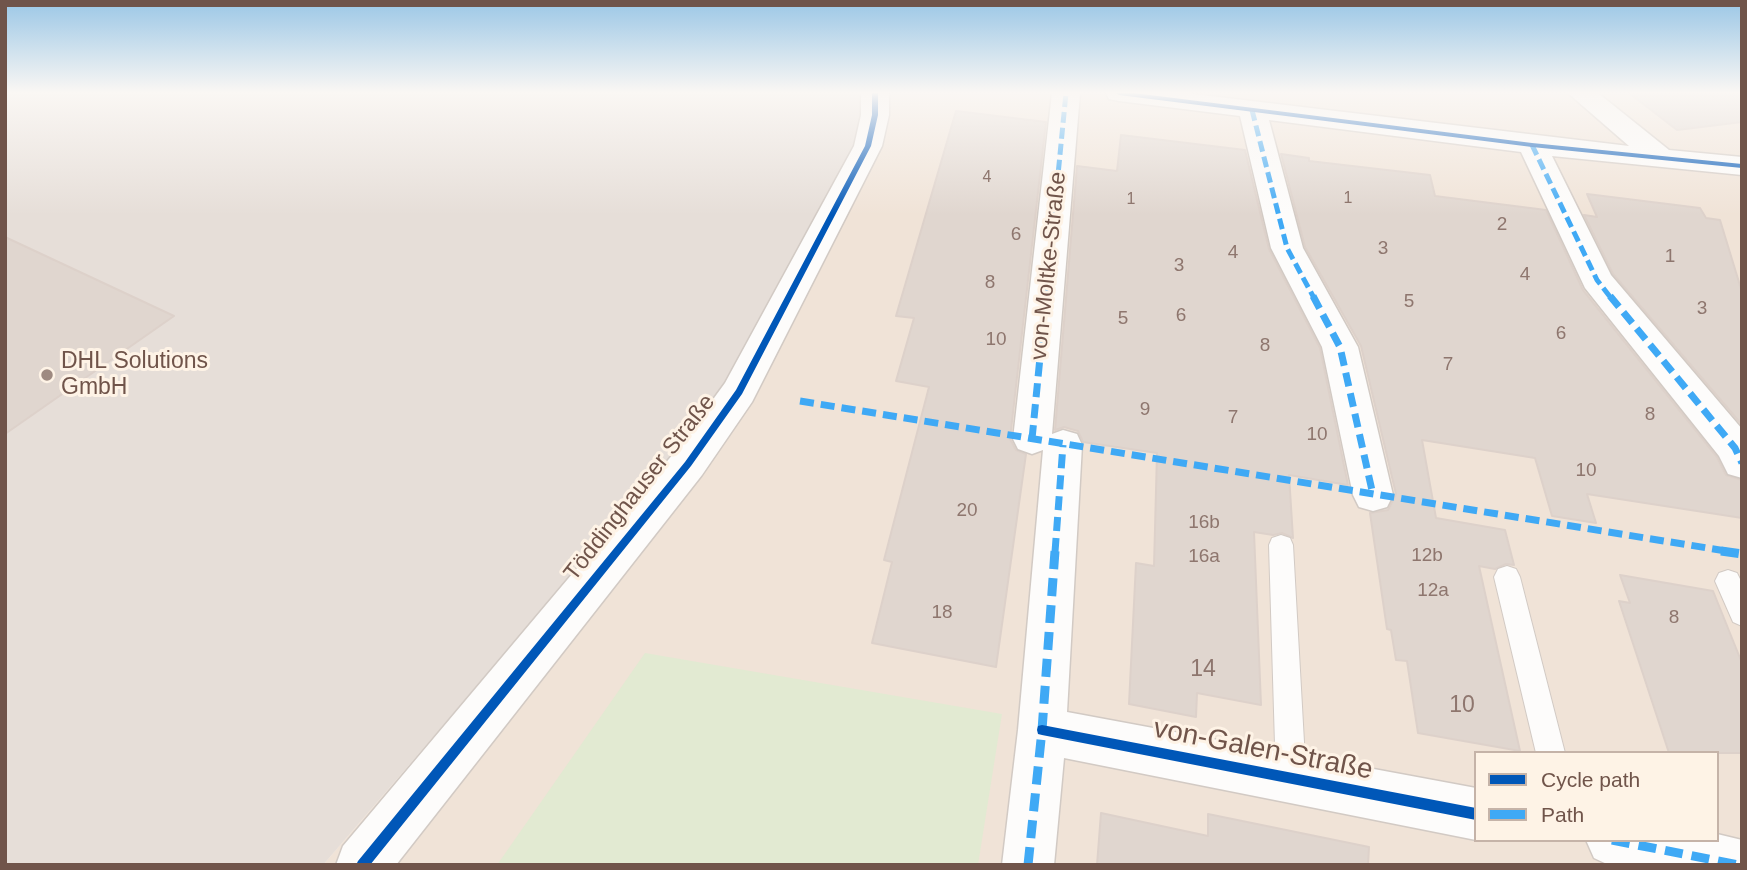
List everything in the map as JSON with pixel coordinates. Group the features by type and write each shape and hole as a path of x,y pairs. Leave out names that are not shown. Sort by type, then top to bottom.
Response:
{"street":[{"name":"Töddinghauser Straße","path":"362,865 688,464 739,392 868,146 871,134"},
{"name":"von-Moltke-Straße","path":"1028,865 1042,730 1047,442 1064,134"},
{"path":"1258,134 1287,248 1340,347 1373,495"},
{"path":"1441,134 1742,166"},
{"path":"1631,134 1660,157"},
{"path":"1532,145 1598,280 1735,447 1742,463"},
{"name":"von-Galen-Straße","path":"1042,730 1474,814"},
{"path":"1622,842 1739,865"}],"lane":[{"path":"1281,545 1292,778"},
{"path":"1507,577 1550,751"},
{"path":"1728,581 1742,614"}],"shaded area":[{"path":"5,134 864,134 864,138 708,418 323,865 5,865"},
{"path":"844,134 1742,134 1742,865 323,865 708,418"}],"green space":[{"path":"645,653 1002,714 978,865 497,865"}],"building":[{"path":"949,134 1045,134 1010,439 1016,450 1026,454 996,667 872,643 892,562 884,560 929,387 896,381 914,318 896,316"},
{"path":"1121,135 1245,150 1269,249 1320,348 1348,485 1289,475 1293,538 1282,533 1273,535 1254,532 1261,705 1197,693 1196,717 1129,704 1136,563 1154,566 1157,453 1083,442 1078,431 1064,427 1055,430 1077,166 1117,171"},
{"path":"1281,154 1309,158 1309,161 1430,175 1435,196 1546,210 1583,290 1717,457 1726,475 1742,480 1742,518 1587,494 1596,523 1552,516 1535,458 1422,440 1436,518 1505,530 1514,565 1506,564 1495,569 1479,566 1520,751 1418,733 1407,661 1396,660 1391,630 1387,629 1370,513 1388,510 1396,494 1361,346 1305,247"},
{"path":"1587,194 1700,208 1706,218 1720,220 1742,292 1742,425 1613,274 1584,215 1597,217"},
{"name":"DHL Solutions GmbH","path":"5,237 174,316 5,434"},
{"path":"1620,575 1713,591 1742,663 1742,753 1668,751 1619,601 1630,603"},
{"path":"1101,813 1208,836 1208,814 1369,847 1368,865 1097,865"}],"marked path":[{"path":"1032,439 1062,134"},
{"path":"1258,134 1287,248 1340,347 1373,495"},
{"path":"1532,145 1597,280 1735,448 1742,463"},
{"path":"800,401 1742,554"},
{"path":"1028,865 1042,730 1063,445"},
{"path":"1622,842 1739,865"}],"cycle path":[{"path":"362,865 688,464 739,392 868,146 871,134"},
{"path":"1441,134 1742,166"},
{"path":"1042,730 1474,814"}],"place":[{"name":"DHL Solutions GmbH","path":"47,375"}]}
